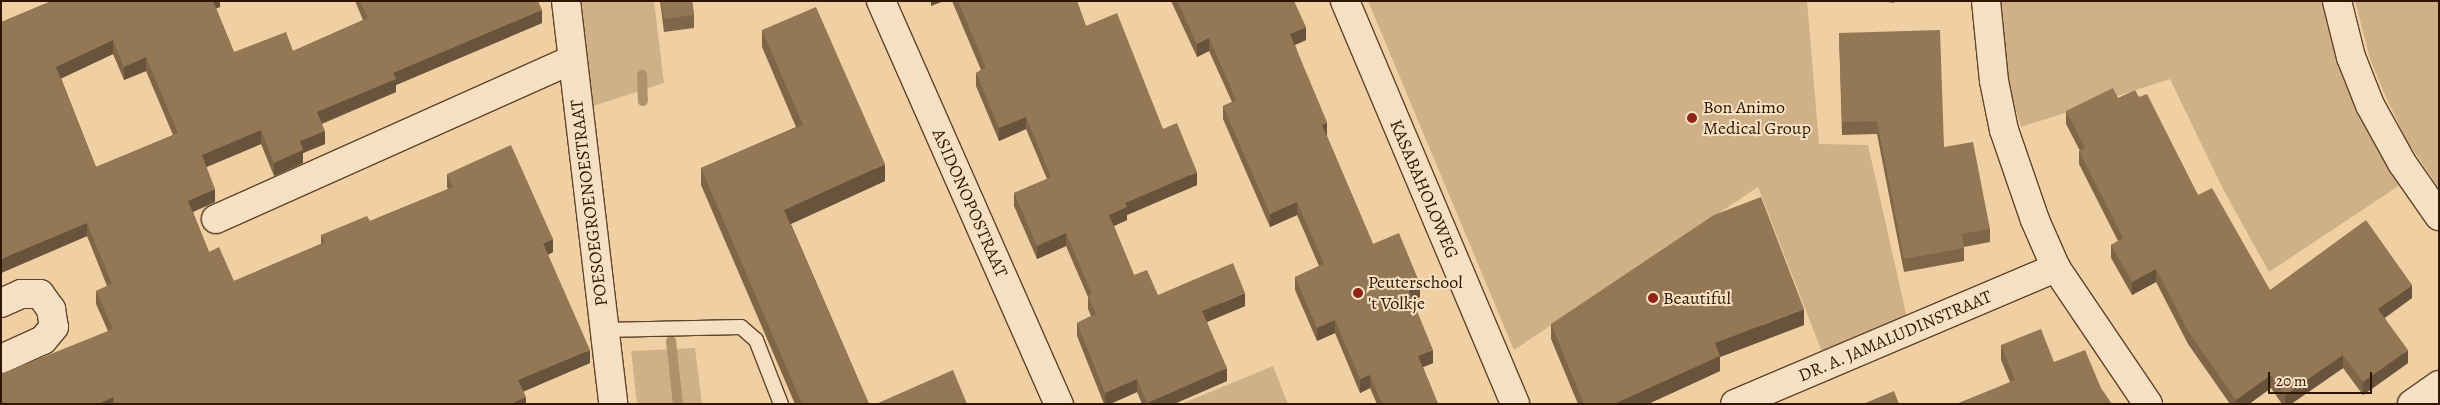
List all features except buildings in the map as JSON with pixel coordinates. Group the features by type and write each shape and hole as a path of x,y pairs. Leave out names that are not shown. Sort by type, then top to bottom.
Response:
{"street":[{"name":"POESOEGROENOESTRAAT","path":"566,1 604,330 610,403"},
{"name":"ASIDONOPOSTRAAT","path":"881,1 1059,404"},
{"name":"KASABAHOLOWEG","path":"1345,1 1515,404"},
{"path":"1986,1 1994,81 2004,130 2016,171 2056,268 2148,404"},
{"path":"2338,1 2351,58 2370,105 2402,163 2439,216"},
{"path":"216,219 572,60"},
{"name":"DR. A. JAMALUDINSTRAAT","path":"1735,404 2056,268"},
{"path":"1,303 21,294 40,294 51,309 54,327 43,340 1,359"},
{"path":"2412,404 2439,385"}],"lane":[{"path":"604,330 741,327 756,340 781,404"}],"shaded area":[{"path":"578,1 654,1 664,83 590,107"},
{"path":"1368,1 1807,1 1819,144 1868,145 1907,318 1822,352 1758,187 1514,350"},
{"path":"1999,1 2329,1 2344,80 2363,122 2400,185 2269,272 2223,189 2170,79 2021,127 2003,69"},
{"path":"2355,1 2439,1 2439,188 2407,141 2385,95 2370,59"},
{"path":"695,348 702,404 637,404 631,351"},
{"path":"1273,366 1288,404 1181,404"}],"waterway":[{"path":"642,75 643,101"},
{"path":"671,341 678,404"}],"place":[{"name":"Bon Animo Medical Group","path":"1692,118"},
{"name":"Peuterschool 't Volkje","path":"1358,293"},
{"name":"Beautiful","path":"1653,298"}]}
